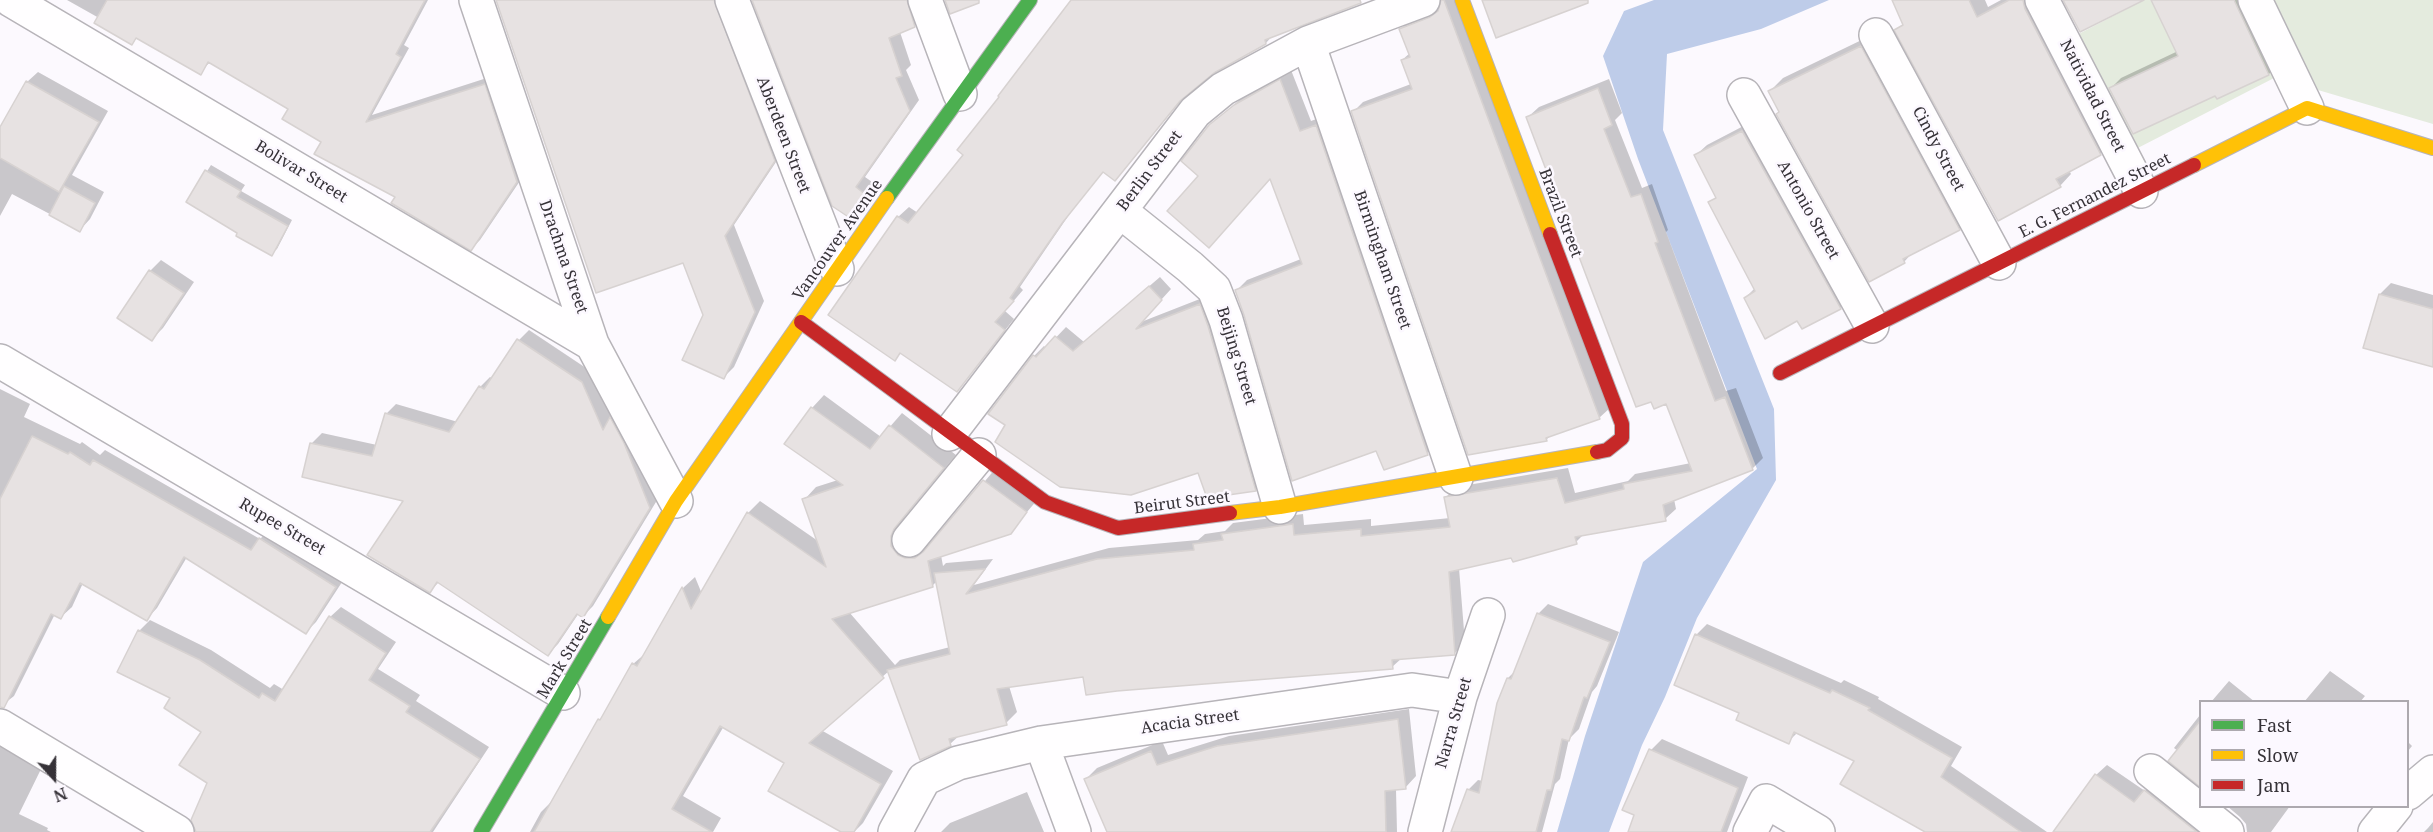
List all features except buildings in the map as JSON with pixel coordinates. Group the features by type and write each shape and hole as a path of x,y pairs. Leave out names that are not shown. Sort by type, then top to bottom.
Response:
{"street":[{"name":"Bolivar Street","path":"11,0 592,344"},
{"name":"Drachma Street","path":"476,0 592,344 676,501"},
{"name":"Aberdeen Street","path":"732,0 837,269"},
{"path":"925,0 960,94"},
{"name":"Vancouver Avenue","path":"676,501 960,94 1030,0"},
{"name":"Berlin Street","path":"949,434 1195,112 1223,89 1308,42 1423,0"},
{"name":"Brazil Street","path":"1462,0 1622,424 1622,438"},
{"name":"Natividad Street","path":"2042,0 2141,191"},
{"path":"2255,0 2307,108 2433,148"},
{"name":"Cindy Street","path":"1876,35 1999,263"},
{"name":"Birmingham Street","path":"1308,42 1456,478"},
{"name":"Antonio Street","path":"1744,95 1872,326"},
{"name":"E. G. Fernandez Street","path":"1780,373 2307,108"},
{"name":"Beijing Street","path":"1120,212 1190,267 1214,289 1226,320 1280,507"},
{"name":"Beirut Street","path":"801,322 949,434 1045,502 1118,528 1280,507 1456,478 1607,450 1622,438"},
{"name":"Rupee Street","path":"0,362 564,693"},
{"path":"909,540 979,455"},
{"name":"Mark Street","path":"481,832 676,501"},
{"name":"Narra Street","path":"1425,832 1460,697 1488,615"},
{"name":"Acacia Street","path":"894,832 924,779 958,763 1041,743 1412,690 1460,697"},
{"path":"0,726 177,832"},
{"path":"1041,743 1074,832"},
{"path":"2151,771 2227,832"},
{"path":"2409,792 2433,772"},
{"path":"1750,832 1766,801 1818,832"},
{"path":"2375,832 2395,808"}],"shaded area":[{"path":"2144,0 2237,0 2276,77 2130,152 2071,38"},
{"path":"2272,0 2433,0 2433,124 2318,90"}],"water":[{"path":"1654,0 1829,0 1761,29 1667,54 1663,130 1774,409 1776,480 1697,618 1665,697 1642,745 1609,832 1557,832 1585,736 1643,562 1757,469 1638,159 1603,56 1624,11"}],"traffic: fast":[{"path":"887,198 1030,0"},
{"path":"481,832 608,617"}],"traffic: slow":[{"path":"1462,0 1550,234"},
{"path":"2194,165 2307,108 2433,148"},
{"path":"608,617 676,501 887,198"},
{"path":"1230,513 1280,507 1597,452"}],"traffic: jam":[{"path":"1780,373 2194,165"},
{"path":"1550,234 1622,424 1622,438 1607,450 1597,452"},
{"path":"801,322 1045,502 1118,528 1230,513"}]}
